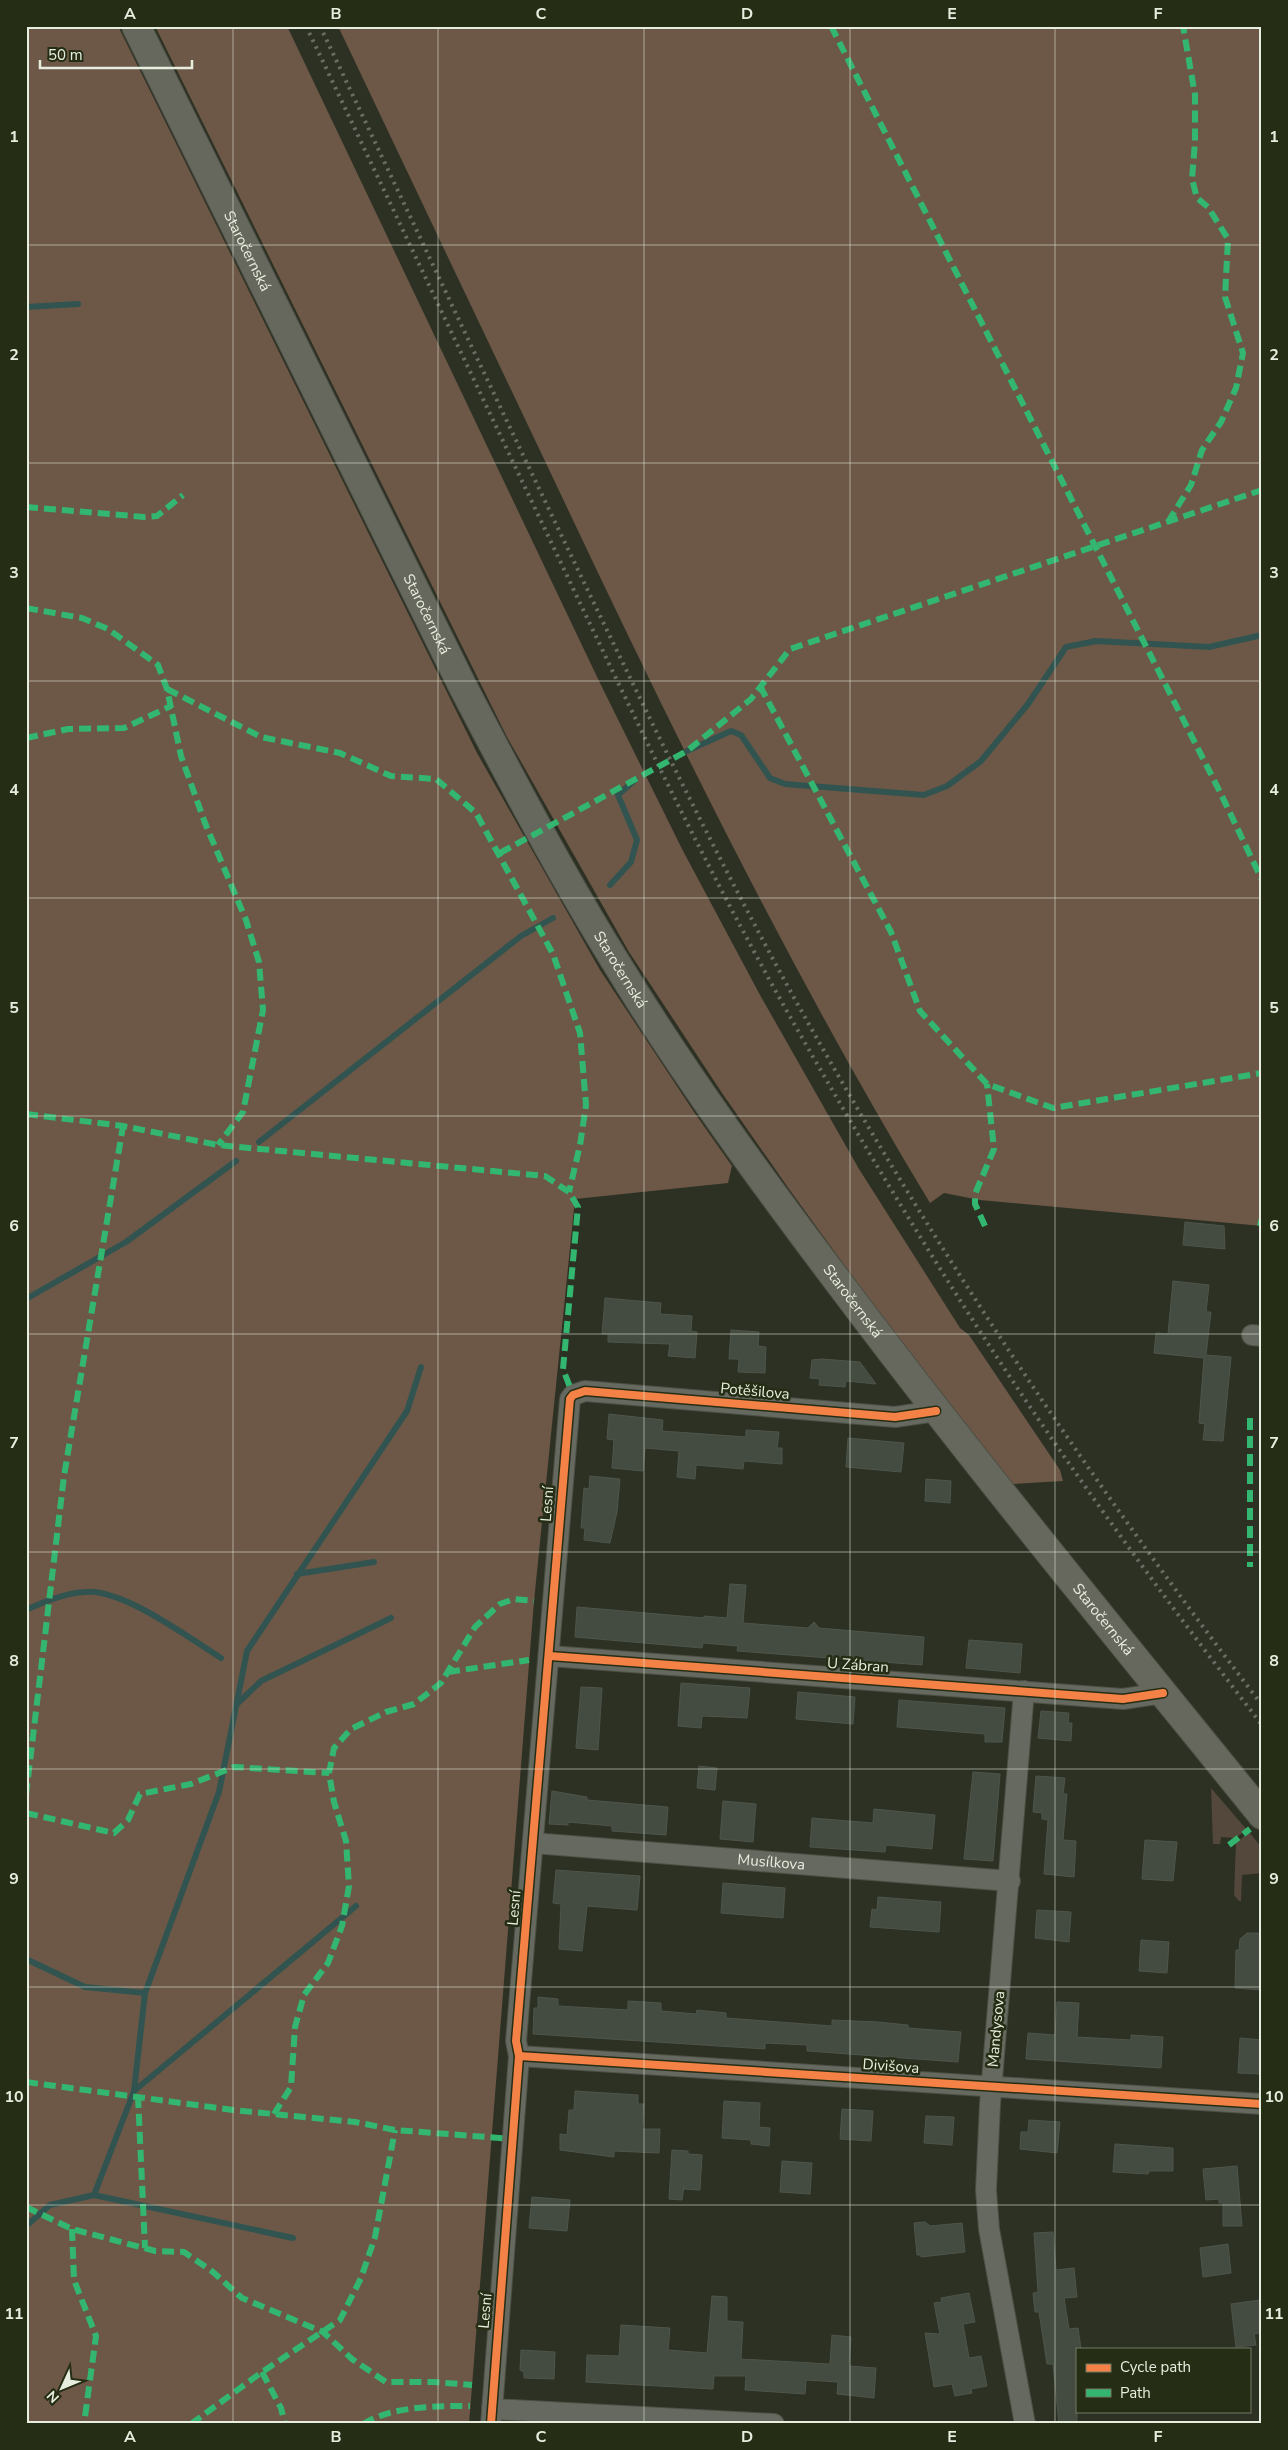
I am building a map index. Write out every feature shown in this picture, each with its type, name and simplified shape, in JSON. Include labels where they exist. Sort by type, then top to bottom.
[{"type":"main road","name":"Staročernská","points":[[136,26],[463,687],[507,771],[614,961],[708,1103],[770,1191],[936,1411],[1262,1816]]},
{"type":"street","name":"Potěšilova","points":[[573,1395],[585,1391],[895,1417],[936,1411]]},
{"type":"street","name":"Lesní","points":[[491,2416],[519,2056],[516,2041],[550,1656],[568,1406],[573,1395]]},
{"type":"street","name":"U Zábran","points":[[550,1656],[1123,1699],[1163,1693]]},
{"type":"street","name":"Mandysova","points":[[1024,1692],[1010,1881],[986,2154],[989,2228],[1025,2424]]},
{"type":"street","name":"Musílkova","points":[[533,1843],[1010,1881]]},
{"type":"street","name":"Divišova","points":[[519,2056],[1262,2104]]},
{"type":"street","points":[[491,2416],[774,2424]]},
{"type":"shaded area","points":[[26,26],[118,26],[477,753],[600,970],[732,1166],[728,1183],[575,1199],[534,1601],[469,2424],[26,2424]]},
{"type":"shaded area","points":[[155,26],[287,26],[599,681],[682,849],[760,995],[859,1169],[960,1328],[969,1335],[1060,1470],[1063,1481],[1012,1484],[897,1338],[789,1189],[722,1093],[629,952],[507,737]]},
{"type":"shaded area","points":[[338,26],[1262,26],[1262,1226],[980,1200],[944,1193],[930,1203],[831,1031],[737,856],[606,589]]},
{"type":"shaded area","points":[[1211,1788],[1247,1830],[1235,1838],[1221,1837],[1220,1844],[1213,1844]]},
{"type":"shaded area","points":[[1249,1832],[1262,1848],[1262,1873],[1242,1875],[1241,1901],[1239,1901],[1234,1895],[1236,1843]]},
{"type":"building","points":[[1185,1222],[1224,1226],[1225,1249],[1183,1245]]},
{"type":"building","points":[[1173,1281],[1209,1285],[1206,1312],[1211,1312],[1206,1355],[1231,1357],[1223,1441],[1203,1440],[1205,1424],[1199,1423],[1204,1358],[1154,1353],[1156,1333],[1168,1334]]},
{"type":"building","points":[[605,1298],[661,1303],[660,1314],[692,1316],[691,1331],[697,1332],[695,1358],[668,1356],[670,1344],[608,1342],[608,1334],[602,1334]]},
{"type":"building","points":[[731,1330],[759,1332],[758,1346],[766,1347],[765,1373],[738,1372],[739,1359],[729,1359]]},
{"type":"building","points":[[812,1360],[860,1362],[876,1384],[846,1381],[845,1387],[819,1385],[820,1379],[810,1378]]},
{"type":"building","points":[[609,1414],[663,1420],[662,1431],[746,1437],[746,1430],[779,1432],[777,1448],[782,1448],[782,1464],[744,1461],[743,1469],[696,1465],[695,1479],[677,1477],[679,1451],[645,1448],[643,1471],[612,1468],[614,1440],[607,1439]]},
{"type":"building","points":[[848,1438],[904,1443],[901,1472],[846,1467]]},
{"type":"building","points":[[590,1476],[620,1479],[617,1512],[610,1543],[584,1540],[585,1528],[581,1528],[584,1488],[589,1489]]},
{"type":"building","points":[[926,1479],[951,1481],[950,1503],[925,1501]]},
{"type":"building","points":[[730,1584],[746,1585],[743,1623],[808,1628],[814,1622],[819,1628],[924,1637],[922,1665],[737,1651],[738,1646],[703,1643],[702,1648],[575,1637],[577,1607],[704,1618],[704,1616],[727,1618]]},
{"type":"building","points":[[969,1640],[1022,1644],[1020,1673],[966,1668]]},
{"type":"building","points":[[681,1683],[750,1688],[747,1718],[702,1716],[701,1728],[678,1726]]},
{"type":"building","points":[[581,1687],[602,1688],[598,1750],[576,1748]]},
{"type":"building","points":[[798,1692],[855,1697],[853,1724],[796,1719]]},
{"type":"building","points":[[899,1700],[1005,1708],[1002,1742],[985,1742],[985,1734],[897,1727]]},
{"type":"building","points":[[1041,1711],[1069,1713],[1068,1723],[1072,1723],[1071,1741],[1038,1738]]},
{"type":"building","points":[[699,1766],[717,1768],[715,1790],[697,1788]]},
{"type":"building","points":[[973,1772],[1000,1774],[993,1861],[964,1859]]},
{"type":"building","points":[[1036,1776],[1065,1778],[1063,1794],[1067,1794],[1063,1840],[1076,1841],[1074,1877],[1044,1874],[1048,1820],[1042,1819],[1042,1813],[1033,1812]]},
{"type":"building","points":[[552,1791],[587,1797],[587,1800],[668,1807],[666,1835],[612,1831],[612,1826],[568,1822],[568,1825],[549,1824]]},
{"type":"building","points":[[723,1801],[756,1804],[753,1842],[720,1839]]},
{"type":"building","points":[[874,1809],[935,1815],[932,1849],[886,1845],[885,1852],[810,1847],[812,1818],[873,1823]]},
{"type":"building","points":[[1145,1840],[1177,1842],[1173,1881],[1142,1879]]},
{"type":"building","points":[[556,1870],[640,1876],[637,1910],[587,1906],[582,1951],[559,1949],[561,1904],[553,1903]]},
{"type":"building","points":[[723,1883],[785,1888],[783,1918],[721,1913]]},
{"type":"building","points":[[878,1897],[941,1902],[939,1932],[870,1927],[872,1909],[877,1910]]},
{"type":"building","points":[[1037,1910],[1071,1912],[1069,1942],[1035,1938]]},
{"type":"building","points":[[1247,1933],[1262,1933],[1262,1990],[1235,1988],[1236,1950],[1239,1950],[1240,1939]]},
{"type":"building","points":[[1141,1940],[1169,1942],[1167,1973],[1139,1971]]},
{"type":"building","points":[[538,1997],[558,1999],[558,2006],[628,2010],[628,2001],[661,2003],[661,2011],[696,2014],[697,2010],[726,2013],[726,2018],[832,2026],[832,2020],[878,2022],[908,2025],[908,2028],[961,2032],[958,2062],[807,2051],[807,2045],[765,2043],[765,2049],[533,2034],[534,2008],[538,2008]]},
{"type":"building","points":[[1057,2002],[1079,2003],[1077,2037],[1131,2040],[1131,2035],[1163,2037],[1161,2068],[1026,2059],[1028,2033],[1055,2035]]},
{"type":"building","points":[[1240,2038],[1262,2040],[1262,2074],[1238,2073]]},
{"type":"building","points":[[575,2091],[638,2095],[638,2104],[644,2104],[642,2129],[660,2129],[659,2153],[614,2151],[614,2157],[560,2150],[560,2134],[567,2135],[569,2110],[574,2110]]},
{"type":"building","points":[[724,2101],[760,2103],[759,2127],[770,2128],[769,2146],[751,2144],[751,2140],[722,2138]]},
{"type":"building","points":[[842,2109],[873,2111],[871,2141],[840,2139]]},
{"type":"building","points":[[926,2116],[954,2117],[952,2145],[924,2143]]},
{"type":"building","points":[[1029,2120],[1060,2122],[1057,2153],[1020,2149],[1021,2132],[1028,2132]]},
{"type":"building","points":[[1115,2144],[1173,2148],[1173,2171],[1149,2171],[1148,2174],[1113,2172]]},
{"type":"building","points":[[672,2150],[688,2151],[688,2154],[702,2155],[700,2190],[684,2189],[684,2186],[682,2200],[669,2199]]},
{"type":"building","points":[[782,2161],[812,2163],[810,2194],[780,2192]]},
{"type":"building","points":[[1237,2166],[1242,2226],[1223,2226],[1223,2203],[1219,2203],[1219,2199],[1206,2200],[1203,2169]]},
{"type":"building","points":[[532,2197],[570,2200],[567,2231],[529,2228]]},
{"type":"building","points":[[925,2222],[930,2226],[962,2223],[965,2252],[921,2257],[921,2255],[917,2255],[914,2223]]},
{"type":"building","points":[[1053,2232],[1056,2270],[1074,2268],[1077,2297],[1064,2298],[1069,2329],[1078,2328],[1081,2348],[1076,2348],[1077,2424],[1059,2424],[1053,2364],[1047,2364],[1039,2312],[1035,2312],[1033,2293],[1038,2292],[1034,2233]]},
{"type":"building","points":[[1228,2244],[1231,2273],[1203,2277],[1200,2248]]},
{"type":"building","points":[[969,2293],[975,2322],[963,2324],[969,2358],[981,2356],[987,2386],[971,2389],[972,2393],[955,2396],[952,2384],[934,2387],[925,2333],[940,2334],[934,2303],[942,2302],[941,2298]]},
{"type":"building","points":[[712,2296],[727,2297],[727,2321],[743,2322],[741,2359],[830,2364],[832,2335],[851,2337],[849,2366],[876,2368],[874,2398],[837,2394],[838,2382],[806,2380],[805,2394],[745,2390],[746,2376],[714,2376],[713,2389],[586,2382],[587,2355],[619,2356],[621,2325],[670,2328],[668,2350],[707,2353]]},
{"type":"building","points":[[1260,2300],[1262,2333],[1254,2334],[1256,2345],[1236,2347],[1231,2304]]},
{"type":"building","points":[[521,2350],[555,2352],[554,2379],[524,2378],[524,2372],[520,2370]]},
{"type":"waterway","points":[[26,307],[78,304]]},
{"type":"waterway","points":[[687,751],[731,731],[741,735],[770,778],[785,784],[924,795],[947,786],[981,761],[1028,704],[1066,647],[1096,641],[1209,647],[1262,635]]},
{"type":"waterway","points":[[610,885],[631,862],[637,840],[618,795],[635,780]]},
{"type":"waterway","points":[[259,1142],[521,936],[553,918]]},
{"type":"waterway","points":[[26,1299],[126,1242],[236,1161]]},
{"type":"waterway","points":[[94,2195],[134,2091],[145,1993],[219,1792],[247,1651],[407,1411],[421,1367]]},
{"type":"waterway","points":[[297,1574],[374,1562]]},
{"type":"waterway","points":[[26,1610],[70,1594],[100,1593],[117,1598],[155,1616],[221,1658]]},
{"type":"waterway","points":[[238,1703],[261,1681],[391,1618]]},
{"type":"waterway","points":[[134,2091],[356,1906]]},
{"type":"waterway","points":[[26,1959],[85,1987],[145,1993]]},
{"type":"waterway","points":[[26,2226],[50,2205],[94,2195],[293,2238]]},
{"type":"railway","points":[[306,26],[629,706],[689,827],[784,1006],[888,1184],[998,1359],[1121,1536],[1262,1725]]},
{"type":"railway","points":[[320,26],[634,686],[727,872],[792,994],[899,1178],[1014,1358],[1135,1534],[1262,1705]]},
{"type":"marked path","points":[[831,26],[1220,792],[1262,880]]},
{"type":"marked path","points":[[1168,522],[1191,485],[1202,450],[1221,422],[1236,388],[1243,353],[1225,297],[1228,239],[1208,207],[1197,198],[1192,179],[1195,142],[1195,95],[1183,26]]},
{"type":"marked path","points":[[500,853],[687,751],[751,699],[790,649],[1262,490]]},
{"type":"marked path","points":[[26,507],[144,517],[157,516],[183,495]]},
{"type":"marked path","points":[[26,608],[82,618],[108,629],[158,665],[167,689],[181,756],[205,823],[246,920],[259,962],[263,1010],[243,1112],[218,1145]]},
{"type":"marked path","points":[[760,686],[891,932],[920,1011],[987,1084],[1053,1108],[1262,1073]]},
{"type":"marked path","points":[[167,689],[261,737],[340,753],[391,776],[436,779],[476,813],[553,954],[580,1033],[586,1105],[580,1145],[569,1192]]},
{"type":"marked path","points":[[26,738],[68,729],[124,728],[171,706]]},
{"type":"marked path","points":[[985,1226],[975,1204],[975,1194],[994,1149],[987,1084]]},
{"type":"marked path","points":[[26,1114],[123,1126],[218,1145],[545,1176],[569,1192],[578,1207],[563,1369],[573,1395]]},
{"type":"marked path","points":[[26,1795],[64,1476],[123,1126]]},
{"type":"marked path","points":[[1260,1226],[1262,1218]]},
{"type":"marked path","points":[[1250,1418],[1250,1567]]},
{"type":"marked path","points":[[274,2114],[291,2087],[295,2027],[304,1995],[328,1963],[342,1926],[349,1886],[346,1841],[334,1802],[329,1773],[334,1748],[351,1729],[386,1712],[414,1704],[441,1683],[475,1627],[500,1604],[514,1599],[534,1601]]},
{"type":"marked path","points":[[448,1672],[529,1660]]},
{"type":"marked path","points":[[26,1813],[114,1833],[128,1820],[140,1794],[191,1784],[234,1767],[329,1773]]},
{"type":"marked path","points":[[1229,1845],[1250,1829]]},
{"type":"marked path","points":[[26,2082],[233,2110],[355,2122],[395,2130],[513,2139]]},
{"type":"marked path","points":[[138,2096],[145,2248]]},
{"type":"marked path","points":[[191,2424],[262,2372],[340,2320],[361,2278],[375,2237],[395,2130]]},
{"type":"marked path","points":[[26,2207],[72,2229],[155,2251],[184,2252],[213,2272],[242,2298],[323,2332],[352,2359],[386,2382],[434,2382],[472,2385]]},
{"type":"marked path","points":[[72,2229],[74,2280],[96,2336],[84,2424]]},
{"type":"marked path","points":[[262,2372],[281,2408],[285,2424]]},
{"type":"marked path","points":[[363,2424],[401,2410],[470,2406]]},
{"type":"cycle path","points":[[491,2424],[519,2056],[516,2041],[570,1399],[573,1395],[585,1391],[895,1417],[936,1411]]},
{"type":"cycle path","points":[[550,1656],[1123,1699],[1163,1693]]},
{"type":"cycle path","points":[[519,2056],[1262,2104]]}]
